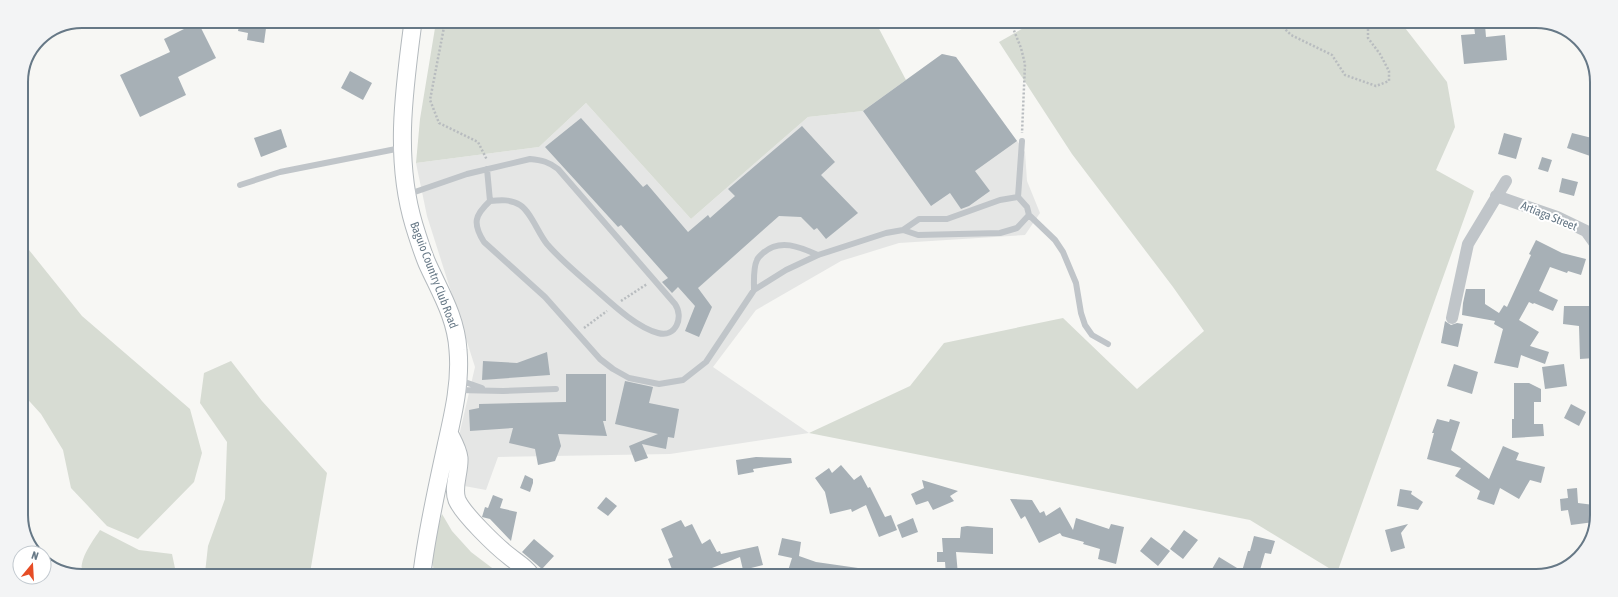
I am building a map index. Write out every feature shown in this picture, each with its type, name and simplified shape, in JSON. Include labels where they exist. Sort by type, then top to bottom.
[{"type":"main road","name":"Baguio Country Club Road","points":[[412,28],[406,79],[402,148],[406,195],[414,226],[426,261],[454,321],[458,351],[457,385],[449,433],[425,549],[423,569]]},
{"type":"main road","points":[[449,433],[458,452],[455,492],[457,500],[463,511],[508,556],[526,569]]},
{"type":"street","points":[[1452,318],[1468,244],[1506,181]]},
{"type":"street","name":"Artiaga Street","points":[[1496,196],[1557,217],[1586,231],[1590,237]]},
{"type":"lane","points":[[1022,141],[1018,197],[1027,207],[1029,215],[1055,240],[1063,252],[1076,284],[1081,314],[1085,325],[1092,335],[1108,344]]},
{"type":"lane","points":[[240,185],[280,172],[402,148]]},
{"type":"lane","points":[[406,195],[439,183],[530,159],[549,162],[558,170],[675,304],[679,310],[680,318],[676,328],[661,334],[650,331],[623,313],[558,256],[538,232],[527,211],[519,204],[510,201],[490,200],[481,209],[477,216],[476,225],[479,233],[484,242],[545,297],[600,359],[612,369],[629,378],[659,384],[683,380],[706,362],[754,290],[786,270],[818,256],[886,233],[903,230],[920,219],[947,219],[986,204],[1018,197]]},
{"type":"lane","points":[[488,169],[490,200]]},
{"type":"lane","points":[[903,230],[918,235],[1000,232],[1017,228],[1029,215]]},
{"type":"lane","points":[[754,290],[754,272],[757,259],[770,247],[782,244],[799,247],[818,256]]},
{"type":"lane","points":[[457,385],[490,390]]},
{"type":"lane","points":[[457,385],[503,391],[556,389]]},
{"type":"path","points":[[444,28],[430,100],[439,123],[478,142],[487,159],[488,169]]},
{"type":"path","points":[[1013,28],[1022,48],[1025,64],[1022,141]]},
{"type":"path","points":[[1284,28],[1290,35],[1332,55],[1345,75],[1376,86],[1389,81],[1389,71],[1380,54],[1368,38],[1368,28]]},
{"type":"shaded area","points":[[435,28],[879,28],[906,80],[863,111],[808,117],[691,219],[586,103],[539,147],[416,163],[420,119]]},
{"type":"shaded area","points":[[1024,28],[1405,28],[1447,82],[1455,127],[1436,170],[1474,191],[1338,569],[1330,569],[1250,520],[809,433],[910,386],[944,343],[1063,318],[1137,389],[1204,331],[1173,287],[1072,154],[999,42]]},
{"type":"shaded area","points":[[942,54],[956,57],[1025,152],[1027,181],[1040,213],[1025,235],[899,243],[841,261],[756,310],[713,367],[809,433],[670,454],[498,457],[486,490],[448,483],[475,367],[427,216],[416,163],[539,147],[586,103],[691,219],[808,117],[863,111]]},
{"type":"shaded area","points":[[28,249],[82,316],[190,409],[202,453],[194,482],[138,539],[107,526],[71,488],[63,450],[41,414],[28,400]]},
{"type":"shaded area","points":[[231,361],[262,401],[327,473],[311,569],[205,569],[208,546],[225,499],[227,442],[200,403],[204,373]]},
{"type":"shaded area","points":[[442,514],[452,531],[471,552],[493,569],[433,569],[431,548]]},
{"type":"shaded area","points":[[100,530],[139,550],[172,554],[175,569],[82,569],[90,544]]},
{"type":"building","points":[[186,28],[201,28],[216,58],[178,77],[186,95],[140,117],[120,75],[170,52],[164,39]]},
{"type":"building","points":[[239,28],[266,28],[264,43],[247,40],[248,33],[238,31]]},
{"type":"building","points":[[1474,28],[1485,28],[1486,37],[1505,35],[1507,60],[1464,64],[1461,35],[1475,34]]},
{"type":"building","points":[[942,54],[956,57],[1017,141],[975,171],[990,191],[969,206],[961,209],[950,193],[931,206],[863,111]]},
{"type":"building","points":[[350,71],[372,83],[363,100],[341,88]]},
{"type":"building","points":[[581,118],[643,187],[647,184],[688,232],[708,215],[710,218],[735,196],[728,189],[802,126],[835,162],[821,175],[858,213],[826,239],[817,228],[814,230],[801,217],[779,216],[698,288],[712,307],[699,337],[685,331],[695,306],[678,287],[672,293],[662,282],[668,278],[621,225],[618,227],[545,147]]},
{"type":"building","points":[[281,129],[287,147],[261,157],[254,138]]},
{"type":"building","points":[[1504,133],[1522,138],[1516,159],[1498,154]]},
{"type":"building","points":[[1572,133],[1590,138],[1590,156],[1567,148]]},
{"type":"building","points":[[1542,157],[1552,160],[1548,172],[1538,169]]},
{"type":"building","points":[[1562,178],[1578,182],[1574,196],[1559,192]]},
{"type":"building","points":[[1536,240],[1562,253],[1586,259],[1581,275],[1568,271],[1567,273],[1550,267],[1539,291],[1558,300],[1553,311],[1529,302],[1519,320],[1539,332],[1530,346],[1549,352],[1545,364],[1521,355],[1518,368],[1494,363],[1503,329],[1494,324],[1495,321],[1462,315],[1466,289],[1485,289],[1485,304],[1499,313],[1504,305],[1507,307],[1531,255],[1529,254]]},
{"type":"building","points":[[1564,306],[1590,306],[1590,358],[1580,359],[1579,326],[1563,324]]},
{"type":"building","points":[[1445,321],[1451,325],[1457,323],[1463,324],[1458,347],[1441,343]]},
{"type":"building","points":[[547,352],[550,375],[482,380],[483,361],[517,363]]},
{"type":"building","points":[[1454,364],[1478,372],[1472,394],[1447,386]]},
{"type":"building","points":[[1564,364],[1567,386],[1545,389],[1542,367]]},
{"type":"building","points":[[566,374],[606,374],[606,421],[603,421],[607,436],[558,434],[561,446],[555,461],[538,465],[535,449],[509,443],[513,428],[470,431],[469,410],[479,408],[479,404],[566,402]]},
{"type":"building","points":[[625,381],[653,387],[649,403],[679,409],[674,438],[668,437],[666,449],[642,444],[648,458],[635,462],[629,446],[658,434],[615,424]]},
{"type":"building","points":[[1514,383],[1529,383],[1541,389],[1541,402],[1534,402],[1534,424],[1543,424],[1544,436],[1512,438],[1512,419],[1514,419]]},
{"type":"building","points":[[1571,404],[1586,412],[1579,426],[1564,418]]},
{"type":"building","points":[[1437,419],[1449,422],[1450,419],[1460,422],[1451,450],[1489,479],[1503,446],[1519,453],[1516,460],[1545,467],[1541,483],[1530,480],[1519,499],[1500,488],[1494,505],[1477,499],[1480,491],[1455,476],[1461,468],[1427,459],[1434,433],[1432,433]]},
{"type":"building","points":[[756,457],[791,458],[792,463],[753,469],[754,472],[738,475],[736,460]]},
{"type":"building","points":[[841,465],[854,480],[861,475],[868,488],[870,487],[885,517],[891,515],[897,530],[879,537],[866,505],[852,512],[851,509],[830,514],[825,492],[815,478],[829,468],[832,473]]},
{"type":"building","points":[[525,475],[533,479],[530,492],[520,488]]},
{"type":"building","points":[[922,480],[958,491],[950,496],[954,501],[933,510],[928,501],[916,505],[911,494],[924,488]]},
{"type":"building","points":[[1577,488],[1578,503],[1590,504],[1589,523],[1571,525],[1568,510],[1561,511],[1560,499],[1568,498],[1567,489]]},
{"type":"building","points":[[1400,489],[1412,491],[1411,494],[1423,502],[1418,510],[1397,506]]},
{"type":"building","points":[[493,495],[503,499],[500,508],[517,512],[511,541],[490,519],[482,517],[485,507],[488,508]]},
{"type":"building","points":[[606,497],[617,506],[608,516],[597,508]]},
{"type":"building","points":[[1010,499],[1032,500],[1040,513],[1044,511],[1046,516],[1060,507],[1073,530],[1076,518],[1109,529],[1111,524],[1124,527],[1116,564],[1098,559],[1100,549],[1083,544],[1084,542],[1062,536],[1060,533],[1039,543],[1025,516],[1021,519]]},
{"type":"building","points":[[913,518],[918,532],[902,538],[897,525]]},
{"type":"building","points":[[681,520],[685,527],[692,524],[702,544],[710,539],[717,552],[720,551],[721,554],[758,546],[763,565],[743,569],[740,557],[712,568],[713,569],[672,569],[668,559],[673,557],[661,529]]},
{"type":"building","points":[[1408,524],[1401,533],[1405,548],[1391,552],[1385,530]]},
{"type":"building","points":[[961,527],[993,528],[993,554],[956,552],[957,569],[946,569],[945,562],[937,562],[937,552],[943,552],[942,538],[960,538]]},
{"type":"building","points":[[1184,530],[1198,540],[1183,559],[1170,549]]},
{"type":"building","points":[[1254,536],[1275,541],[1271,554],[1265,553],[1260,569],[1243,569],[1248,551],[1250,551]]},
{"type":"building","points":[[1151,537],[1170,551],[1158,566],[1140,551]]},
{"type":"building","points":[[782,538],[801,542],[799,556],[816,562],[858,569],[789,569],[792,558],[778,555]]},
{"type":"building","points":[[534,539],[554,556],[542,569],[522,552]]},
{"type":"building","points":[[1219,557],[1239,569],[1212,569]]}]
